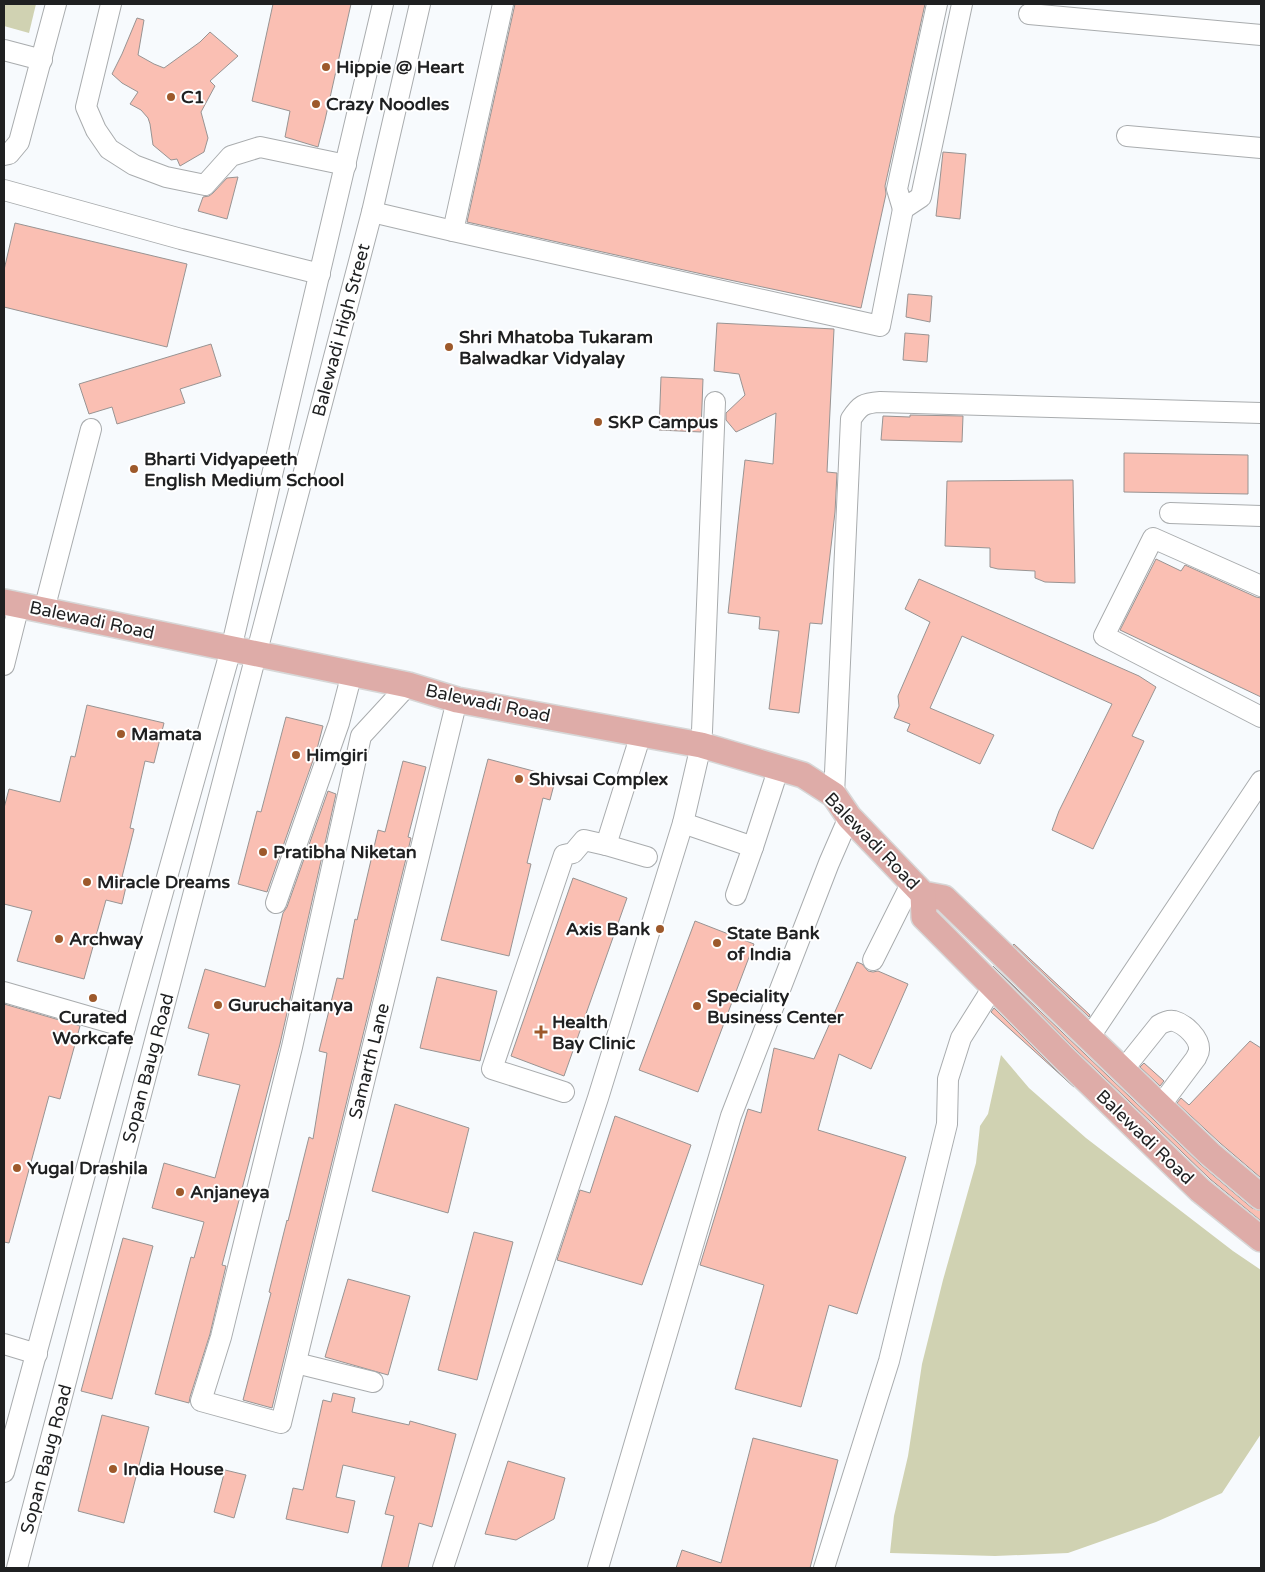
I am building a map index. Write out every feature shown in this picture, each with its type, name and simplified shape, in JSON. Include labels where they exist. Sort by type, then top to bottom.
[{"type":"main road","name":"Balewadi Road","points":[[11,603],[408,685],[457,700],[701,746],[804,775],[834,795],[849,817],[918,888],[944,898],[1210,1154],[1261,1197]]},
{"type":"main road","name":"Balewadi Road","points":[[918,888],[924,917],[1066,1060],[1200,1190],[1261,1239]]},
{"type":"street","points":[[4,155],[9,154],[19,142],[56,4]]},
{"type":"street","points":[[111,4],[86,107],[96,130],[109,148],[134,165],[166,178],[206,185],[231,156],[260,147],[346,164]]},
{"type":"street","name":"Balewadi High Street","points":[[231,649],[383,4]]},
{"type":"street","name":"Balewadi High Street","points":[[256,654],[372,212],[420,4]]},
{"type":"street","points":[[453,231],[503,4]]},
{"type":"street","points":[[372,212],[880,326],[903,209],[896,189],[937,4]]},
{"type":"street","points":[[903,209],[921,197],[962,4]]},
{"type":"street","points":[[1029,14],[1261,35]]},
{"type":"street","points":[[4,50],[42,60]]},
{"type":"street","points":[[1127,136],[1261,148]]},
{"type":"street","points":[[4,190],[181,239],[320,274]]},
{"type":"street","points":[[443,1568],[594,1107],[683,823],[701,746],[715,402]]},
{"type":"street","points":[[834,795],[852,419],[857,409],[866,403],[880,402],[1261,413]]},
{"type":"street","points":[[44,610],[91,429]]},
{"type":"street","points":[[1170,513],[1261,516]]},
{"type":"street","points":[[1261,586],[1153,538],[1104,636],[1261,717]]},
{"type":"street","points":[[4,665],[11,603]]},
{"type":"street","name":"Sopan Baug Road","points":[[4,1468],[231,649]]},
{"type":"street","name":"Sopan Baug Road","points":[[18,1568],[256,654]]},
{"type":"street","points":[[276,904],[339,723],[352,674]]},
{"type":"street","name":"Samarth Lane","points":[[408,685],[361,736],[292,1047],[221,1337],[201,1401],[281,1423],[457,700]]},
{"type":"street","points":[[606,845],[642,734]]},
{"type":"street","points":[[736,895],[779,767]]},
{"type":"street","points":[[1089,1038],[1261,782]]},
{"type":"street","points":[[598,1568],[731,1116],[829,863],[849,817]]},
{"type":"street","points":[[683,823],[753,847]]},
{"type":"street","points":[[564,1092],[492,1069],[564,855],[573,853],[584,840],[647,858]]},
{"type":"street","points":[[873,960],[918,888]]},
{"type":"street","points":[[824,1568],[889,1361],[947,1124],[948,1079],[962,1038],[994,987]]},
{"type":"street","points":[[4,992],[125,1027]]},
{"type":"street","points":[[1123,1070],[1160,1025],[1165,1022],[1173,1020],[1193,1034],[1198,1042],[1199,1050],[1196,1058],[1160,1106]]},
{"type":"street","points":[[4,1344],[37,1354]]},
{"type":"street","points":[[296,1363],[373,1382]]},
{"type":"green space","points":[[4,4],[36,4],[29,33],[4,26]]},
{"type":"green space","points":[[1001,1055],[1029,1088],[1086,1138],[1233,1251],[1261,1270],[1261,1434],[1222,1493],[1156,1522],[1068,1553],[995,1556],[890,1553],[894,1516],[908,1456],[922,1364],[943,1280],[976,1163],[980,1126],[988,1114]]},
{"type":"building","points":[[273,4],[351,4],[318,147],[285,137],[290,111],[252,101]]},
{"type":"building","points":[[515,4],[925,4],[885,186],[886,194],[861,308],[467,222]]},
{"type":"building","name":"C1","points":[[137,18],[144,20],[138,55],[164,68],[200,42],[210,32],[238,56],[210,81],[215,86],[201,112],[208,138],[204,152],[180,166],[177,159],[171,160],[153,145],[148,118],[141,110],[130,104],[138,92],[122,83],[112,74]]},
{"type":"building","points":[[943,152],[966,154],[960,219],[936,216]]},
{"type":"building","points":[[238,177],[227,219],[198,211],[203,197],[213,193],[227,178]]},
{"type":"building","points":[[15,223],[187,264],[167,347],[4,307],[4,270]]},
{"type":"building","points":[[908,294],[932,296],[930,322],[906,317]]},
{"type":"building","points":[[717,323],[834,329],[827,472],[837,473],[835,512],[822,624],[810,623],[799,713],[769,709],[779,631],[759,629],[760,617],[728,613],[745,460],[773,464],[776,413],[736,432],[726,420],[726,413],[745,395],[739,374],[714,371]]},
{"type":"building","points":[[905,333],[929,335],[927,362],[903,360]]},
{"type":"building","points":[[211,344],[221,376],[180,389],[185,403],[117,424],[112,407],[89,414],[79,384]]},
{"type":"building","points":[[661,377],[703,379],[701,432],[659,430]]},
{"type":"building","points":[[910,415],[963,416],[962,442],[881,440],[883,416],[910,417]]},
{"type":"building","points":[[1124,453],[1248,455],[1248,494],[1124,492]]},
{"type":"building","points":[[1073,480],[1075,583],[1045,582],[1035,578],[1035,571],[990,567],[990,548],[945,546],[947,481]]},
{"type":"building","points":[[1156,559],[1181,571],[1185,565],[1261,598],[1261,697],[1120,630]]},
{"type":"building","points":[[919,579],[1139,676],[1156,687],[1132,736],[1144,741],[1093,849],[1052,830],[1059,811],[1112,704],[962,636],[930,708],[994,735],[980,764],[907,731],[910,724],[894,718],[899,706],[898,696],[930,622],[905,609]]},
{"type":"building","points":[[87,705],[164,723],[154,763],[145,761],[130,828],[134,829],[122,877],[128,878],[122,904],[106,900],[84,979],[17,961],[32,911],[4,904],[4,808],[9,789],[60,802],[71,756],[75,757]]},
{"type":"building","points":[[286,717],[323,726],[317,749],[267,892],[238,884],[257,811],[261,812]]},
{"type":"building","points":[[488,759],[556,777],[550,800],[543,798],[527,863],[531,864],[509,956],[441,940]]},
{"type":"building","points":[[403,761],[426,767],[408,837],[411,838],[272,1408],[243,1400],[309,1137],[313,1139],[327,1053],[319,1051],[337,978],[343,979],[355,919],[357,920],[378,830],[385,832]]},
{"type":"building","points":[[328,791],[336,794],[280,1044],[222,1265],[226,1266],[210,1334],[189,1403],[155,1394],[191,1257],[194,1258],[204,1222],[152,1208],[164,1163],[215,1178],[240,1085],[198,1075],[209,1034],[188,1028],[205,969],[265,987],[283,913],[287,907]]},
{"type":"building","points":[[573,878],[627,898],[564,1076],[511,1056]]},
{"type":"building","points":[[695,921],[754,944],[698,1092],[639,1070]]},
{"type":"building","points":[[1013,945],[1090,1015],[1089,1017]]},
{"type":"building","points":[[857,962],[862,964],[868,971],[878,971],[908,984],[871,1069],[839,1054],[818,1130],[906,1157],[857,1314],[829,1305],[801,1407],[735,1389],[764,1285],[700,1265],[748,1109],[761,1113],[774,1048],[814,1059]]},
{"type":"building","points":[[993,966],[1200,1164],[1252,1208],[1261,1211],[1261,1221],[1210,1179],[1076,1050]]},
{"type":"building","points":[[437,977],[497,991],[480,1061],[420,1048]]},
{"type":"building","points":[[4,1004],[80,1026],[60,1099],[49,1096],[9,1243],[4,1242]]},
{"type":"building","points":[[994,1008],[1056,1070],[1074,1087],[991,1012]]},
{"type":"building","points":[[1250,1041],[1261,1048],[1261,1178],[1177,1103],[1181,1098],[1189,1105]]},
{"type":"building","points":[[1144,1063],[1164,1081],[1160,1086],[1140,1067]]},
{"type":"building","points":[[395,1104],[469,1128],[448,1213],[372,1191]]},
{"type":"building","points":[[615,1116],[691,1145],[642,1285],[557,1260],[580,1190],[590,1193]]},
{"type":"building","points":[[474,1232],[513,1242],[477,1380],[438,1370]]},
{"type":"building","points":[[123,1238],[153,1246],[112,1399],[81,1391]]},
{"type":"building","points":[[348,1279],[410,1296],[388,1375],[325,1357]]},
{"type":"building","points":[[333,1393],[355,1398],[352,1412],[409,1425],[410,1421],[456,1434],[432,1527],[419,1523],[408,1568],[381,1568],[394,1516],[385,1514],[395,1477],[343,1465],[336,1497],[355,1501],[348,1533],[286,1519],[293,1488],[303,1490],[323,1400],[331,1402]]},
{"type":"building","name":"India House","points":[[102,1415],[149,1427],[124,1523],[78,1511]]},
{"type":"building","points":[[753,1438],[838,1460],[810,1568],[676,1568],[682,1550],[721,1563]]},
{"type":"building","points":[[508,1461],[565,1478],[554,1519],[516,1540],[485,1534]]},
{"type":"building","points":[[225,1470],[246,1475],[234,1518],[214,1512]]},
{"type":"place","name":"Hippie @ Heart","points":[[326,67]]},
{"type":"place","name":"C1","points":[[171,97]]},
{"type":"place","name":"Crazy Noodles","points":[[316,104]]},
{"type":"place","name":"Shri Mhatoba Tukaram Balwadkar Vidyalay","points":[[449,347]]},
{"type":"place","name":"SKP Campus","points":[[598,422]]},
{"type":"place","name":"Bharti Vidyapeeth English Medium School","points":[[134,469]]},
{"type":"place","name":"Mamata","points":[[121,734]]},
{"type":"place","name":"Himgiri","points":[[296,755]]},
{"type":"place","name":"Shivsai Complex","points":[[519,779]]},
{"type":"place","name":"Pratibha Niketan","points":[[263,852]]},
{"type":"place","name":"Miracle Dreams","points":[[87,882]]},
{"type":"place","name":"Axis Bank","points":[[660,929]]},
{"type":"place","name":"Archway","points":[[59,939]]},
{"type":"place","name":"State Bank of India","points":[[717,943]]},
{"type":"place","name":"Curated Workcafe","points":[[93,998]]},
{"type":"place","name":"Guruchaitanya","points":[[218,1005]]},
{"type":"place","name":"Speciality Business Center","points":[[697,1006]]},
{"type":"place","name":"Health Bay Clinic","points":[[541,1032]]},
{"type":"place","name":"Yugal Drashila","points":[[17,1168]]},
{"type":"place","name":"Anjaneya","points":[[180,1192]]},
{"type":"place","name":"India House","points":[[113,1469]]}]
